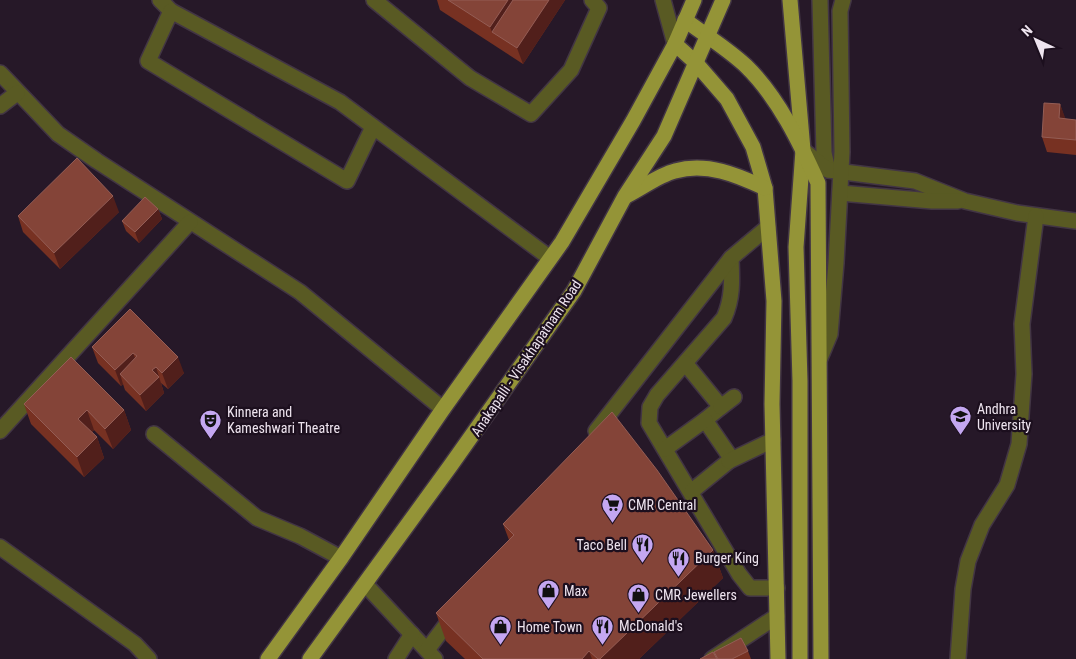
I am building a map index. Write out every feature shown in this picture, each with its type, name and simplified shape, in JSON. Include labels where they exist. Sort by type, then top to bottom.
[{"type":"main road","points":[[268,659],[341,558],[550,258],[633,121],[675,44],[694,0]]},
{"type":"main road","name":"Anakapalli - Visakhapatnam Road","points":[[310,659],[574,291],[625,196],[664,136],[706,35],[723,0]]},
{"type":"main road","points":[[790,0],[803,150],[796,247],[800,381],[800,659]]},
{"type":"main road","points":[[686,20],[745,65],[764,84],[803,150],[818,183],[821,659]]},
{"type":"main road","points":[[675,44],[696,62],[736,113],[753,147],[765,188],[774,301],[773,440],[778,659]]},
{"type":"main road","points":[[625,196],[674,171],[698,167],[722,171],[765,188]]},
{"type":"street","points":[[160,0],[171,11],[340,102],[550,258]]},
{"type":"street","points":[[374,0],[470,78],[531,114],[570,70],[599,8],[592,0]]},
{"type":"street","points":[[820,0],[824,153],[835,171]]},
{"type":"street","points":[[820,358],[830,334],[840,193],[835,171],[840,11],[843,0]]},
{"type":"street","points":[[664,2],[686,20]]},
{"type":"street","points":[[664,2],[675,44]]},
{"type":"street","points":[[171,11],[148,61],[346,181],[373,127]]},
{"type":"street","points":[[0,73],[58,134],[96,161],[300,292],[443,409]]},
{"type":"street","points":[[0,106],[17,93]]},
{"type":"street","points":[[803,150],[835,171],[915,181],[965,201],[1036,216],[1076,221]]},
{"type":"street","points":[[840,193],[932,202],[965,201]]},
{"type":"street","points":[[958,659],[963,589],[968,561],[982,525],[1007,485],[1019,444],[1024,374],[1022,324],[1036,216]]},
{"type":"street","points":[[0,432],[190,222]]},
{"type":"street","points":[[586,444],[731,258],[768,227]]},
{"type":"street","points":[[731,258],[732,292],[730,304],[724,318],[657,395],[650,407],[649,423],[692,491],[739,574],[750,588],[777,588]]},
{"type":"street","points":[[685,363],[721,406]]},
{"type":"street","points":[[665,449],[734,397]]},
{"type":"street","points":[[705,420],[724,446],[730,461]]},
{"type":"street","points":[[154,434],[257,518],[300,536],[341,558]]},
{"type":"street","points":[[692,491],[730,461],[773,440]]},
{"type":"street","points":[[0,547],[136,644],[149,659]]},
{"type":"street","points":[[365,584],[431,654],[465,600]]},
{"type":"street","points":[[712,659],[777,616]]},
{"type":"street","points":[[396,659],[412,634]]},
{"type":"building","points":[[448,0],[508,0],[490,27]]},
{"type":"building","points":[[513,0],[549,0],[517,48],[492,32]]},
{"type":"building","points":[[1044,103],[1060,104],[1059,118],[1076,120],[1076,140],[1042,137]]},
{"type":"building","points":[[77,158],[113,196],[54,253],[18,216]]},
{"type":"building","points":[[145,197],[158,209],[135,232],[122,221]]},
{"type":"building","points":[[130,309],[178,357],[162,373],[156,367],[152,370],[159,377],[140,395],[120,374],[137,356],[133,353],[115,370],[92,347]]},
{"type":"building","points":[[71,357],[124,410],[105,429],[87,410],[78,419],[97,437],[77,457],[24,404]]},
{"type":"building","name":"CMR Central","points":[[612,412],[657,470],[713,550],[600,659],[589,651],[582,659],[483,659],[436,613],[514,535],[503,524]]},
{"type":"building","points":[[741,638],[748,651],[732,659],[718,659],[714,652]]},
{"type":"building","points":[[713,652],[717,659],[700,659]]},
{"type":"place","name":"Andhra University","points":[[961,436]]},
{"type":"place","name":"Kinnera and Kameshwari Theatre","points":[[211,439]]},
{"type":"place","name":"CMR Central","points":[[612,524]]},
{"type":"place","name":"Taco Bell","points":[[643,564]]},
{"type":"place","name":"Burger King","points":[[679,577]]},
{"type":"place","name":"Max","points":[[548,610]]},
{"type":"place","name":"CMR Jewellers","points":[[639,614]]},
{"type":"place","name":"McDonald's","points":[[603,645]]},
{"type":"place","name":"Home Town","points":[[501,646]]}]
